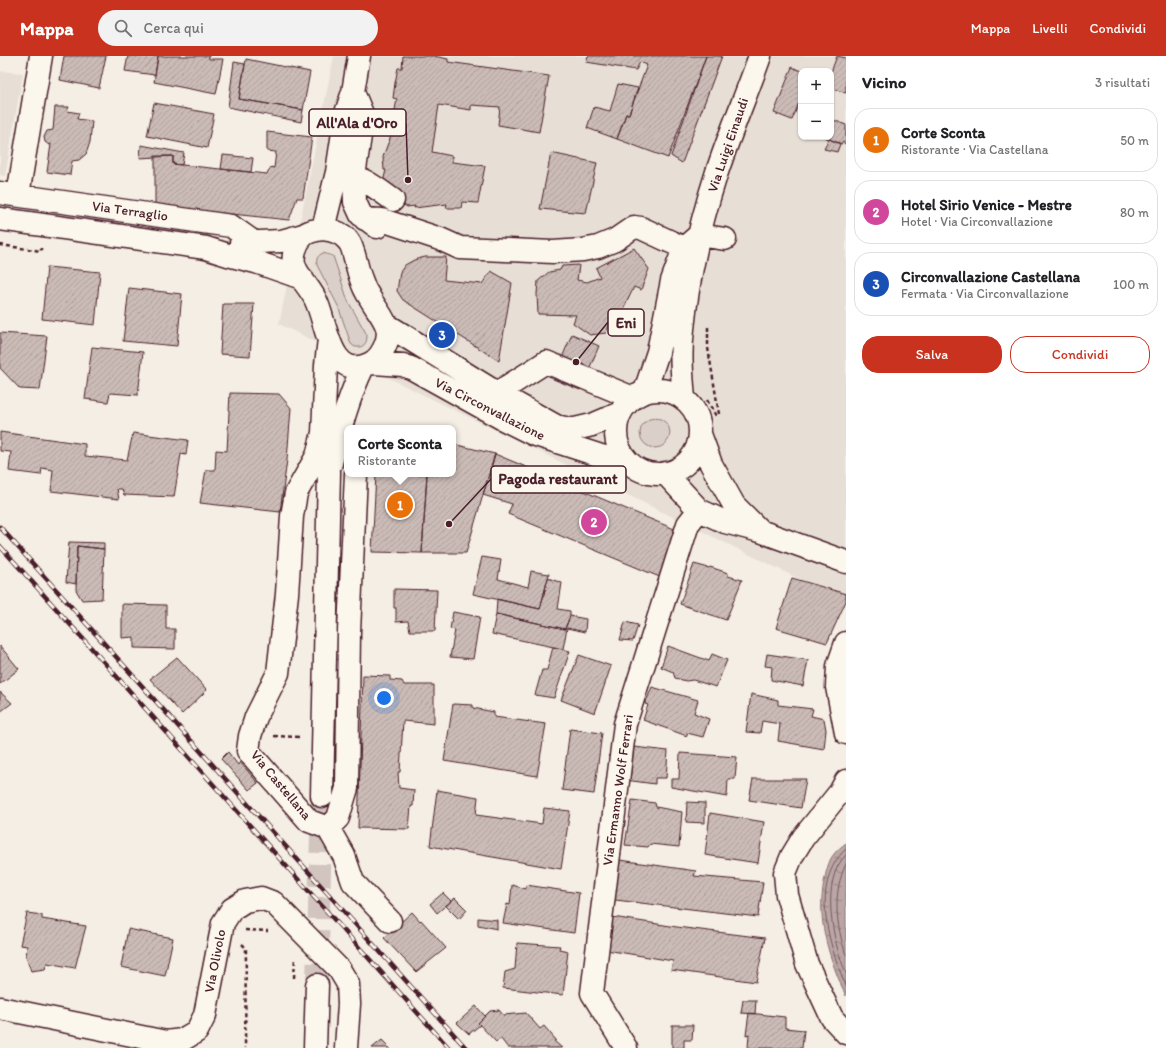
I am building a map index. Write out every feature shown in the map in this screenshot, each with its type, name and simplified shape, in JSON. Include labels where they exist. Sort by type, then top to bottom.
[{"type":"street","points":[[9,194],[41,56]]},
{"type":"street","points":[[359,56],[353,92],[346,113],[346,174],[355,202],[361,215],[383,232],[420,249],[435,252]]},
{"type":"street","name":"Via Luigi Einaudi","points":[[633,401],[658,352],[672,281],[691,241],[760,56]]},
{"type":"street","points":[[346,174],[367,182],[393,200]]},
{"type":"street","points":[[329,339],[317,301],[294,266],[294,256],[297,244],[313,232],[346,174]]},
{"type":"street","name":"Via Terraglio","points":[[9,194],[231,226],[255,243]]},
{"type":"street","name":"Via Terraglio","points":[[0,219],[206,248],[256,262],[302,278]]},
{"type":"street","points":[[365,219],[382,220],[440,239],[460,248],[553,252],[583,250],[598,247],[615,240],[634,227],[691,241],[725,239]]},
{"type":"street","points":[[313,232],[332,230],[340,234],[349,242],[358,274],[363,285],[370,299],[387,325]]},
{"type":"street","name":"Via Terraglio","points":[[206,248],[227,244],[281,241],[313,232]]},
{"type":"street","name":"Via Luigi Einaudi","points":[[691,241],[687,297],[682,330],[681,362],[694,397]]},
{"type":"street","name":"Via Castellana","points":[[322,796],[329,472],[337,435],[356,382],[368,365],[379,357],[386,346],[389,335],[387,325]]},
{"type":"street","name":"Via Circonvallazione","points":[[387,325],[497,394],[549,422],[569,429],[592,425],[633,401]]},
{"type":"street","name":"Via Castellana","points":[[329,339],[326,365],[337,435]]},
{"type":"street","name":"Via Circonvallazione","points":[[329,339],[335,354],[348,366],[355,368],[368,365],[403,365],[533,434],[631,464]]},
{"type":"street","points":[[497,394],[546,362],[633,401]]},
{"type":"street","points":[[659,389],[678,395],[694,397],[689,403],[696,415],[700,428],[700,434],[696,448],[689,460],[678,469],[665,473],[651,473],[631,464],[622,454],[617,441],[616,427],[633,401],[659,389]]},
{"type":"street","points":[[700,434],[711,464],[734,505],[760,531]]},
{"type":"street","name":"Via Castellana","points":[[337,435],[317,456],[296,493],[292,516],[287,594],[278,673],[256,717],[250,736],[248,750],[309,822],[328,828],[338,818],[347,788],[349,632],[356,477]]},
{"type":"street","points":[[665,473],[700,510],[725,522],[760,531],[846,562]]},
{"type":"street","name":"Via Ermanno Wolf Ferrari","points":[[626,1048],[592,993],[625,724],[688,524],[700,510]]},
{"type":"street","points":[[846,644],[838,666],[837,687],[846,733]]},
{"type":"street","points":[[846,781],[840,792],[803,838],[792,856],[785,873],[787,895],[808,964],[832,1018],[846,1033]]},
{"type":"street","points":[[328,828],[344,856],[353,882],[390,921]]},
{"type":"street","name":"Via Olivolo","points":[[0,1008],[166,1042],[182,1040],[197,1031],[205,1015],[223,923],[232,909],[245,901],[261,898],[274,903],[339,969],[348,984],[349,1004],[346,1048]]},
{"type":"street","points":[[315,1048],[317,986]]},
{"type":"path","points":[[708,326],[708,348],[719,414]]},
{"type":"path","points":[[694,397],[714,412],[716,420]]},
{"type":"path","points":[[242,930],[292,932],[297,926]]},
{"type":"path","points":[[242,937],[242,944],[246,948],[245,1048]]},
{"type":"path","points":[[238,945],[242,944]]},
{"type":"shaded area","points":[[334,56],[846,56],[846,602],[279,324]]},
{"type":"shaded area","points":[[0,71],[23,73],[5,176],[0,175]]},
{"type":"shaded area","points":[[323,253],[333,256],[348,301],[367,335],[366,342],[361,347],[355,347],[351,344],[338,306],[317,265],[317,258]]},
{"type":"shaded area","points":[[655,418],[665,423],[670,433],[665,443],[655,448],[645,443],[640,433],[645,423]]},
{"type":"water","points":[[846,843],[846,996],[830,955],[826,940],[823,926],[822,897],[826,871],[832,857]]},
{"type":"building","points":[[64,56],[106,56],[99,88],[60,80]]},
{"type":"building","points":[[128,56],[158,56],[155,75],[125,71]]},
{"type":"building","points":[[158,56],[209,56],[209,59],[223,59],[216,94],[154,82]]},
{"type":"building","points":[[403,56],[434,56],[448,59],[448,62],[549,76],[539,132],[498,125],[500,107],[471,105],[471,110],[439,105],[432,152],[452,156],[452,162],[485,166],[478,203],[462,202],[461,208],[446,208],[447,204],[414,208],[415,206],[407,207],[395,199],[383,182],[386,170],[384,170],[383,157],[389,143],[397,99],[393,98],[395,83],[398,68],[402,68]]},
{"type":"building","points":[[588,56],[706,56],[668,158],[617,139],[626,114],[629,114],[647,65],[640,62],[636,70],[586,62]]},
{"type":"building","points":[[706,56],[722,56],[682,163],[671,156]]},
{"type":"building","points":[[837,56],[846,58],[846,93],[834,89],[834,68],[832,68]]},
{"type":"building","points":[[246,59],[310,72],[303,110],[239,99]]},
{"type":"building","points":[[234,62],[245,64],[239,99],[303,110],[301,122],[228,107]]},
{"type":"building","points":[[792,67],[798,70],[798,105],[792,120],[774,113]]},
{"type":"building","points":[[618,84],[638,88],[629,114],[626,114],[617,139],[587,128],[594,107],[610,111]]},
{"type":"building","points":[[154,103],[214,114],[207,148],[147,136]]},
{"type":"building","points":[[55,107],[69,107],[67,111],[79,113],[77,119],[92,121],[90,142],[86,154],[79,160],[72,161],[70,175],[47,172],[51,144],[49,145],[45,142],[44,137],[47,131],[53,130]]},
{"type":"building","points":[[834,120],[846,125],[846,144],[842,142],[842,144],[832,140],[834,140]]},
{"type":"building","points":[[267,132],[312,137],[303,198],[297,198],[289,220],[155,206],[155,156],[173,156],[173,164],[267,174],[271,167],[274,168],[276,152],[267,151]]},
{"type":"building","points":[[828,140],[840,144],[837,152],[824,149]]},
{"type":"building","points":[[141,145],[184,153],[182,165],[173,164],[173,156],[140,158]]},
{"type":"building","points":[[551,153],[597,163],[586,213],[540,209]]},
{"type":"building","points":[[223,155],[253,158],[251,172],[221,169]]},
{"type":"building","points":[[634,248],[649,269],[641,290],[634,287],[622,312],[615,309],[606,333],[590,335],[573,323],[576,315],[538,314],[538,281],[549,272],[560,270],[562,266],[579,265],[577,280],[587,282],[600,277],[596,268]]},
{"type":"building","points":[[425,257],[446,257],[444,280],[482,284],[491,271],[512,283],[499,361],[403,300],[397,291],[400,272],[405,265],[414,260]]},
{"type":"building","points":[[47,267],[100,272],[95,325],[42,319]]},
{"type":"building","points":[[129,288],[182,294],[177,346],[123,341]]},
{"type":"building","points":[[223,304],[254,304],[250,356],[220,354]]},
{"type":"building","points":[[0,333],[47,336],[40,390],[20,389],[0,368]]},
{"type":"building","points":[[572,334],[599,346],[580,390],[553,379]]},
{"type":"building","points":[[92,347],[143,352],[138,395],[110,393],[108,402],[85,399]]},
{"type":"building","points":[[230,393],[279,394],[291,408],[287,460],[280,512],[200,503],[206,470],[215,470],[216,450],[227,451]]},
{"type":"building","points":[[0,432],[85,444],[85,456],[127,460],[133,433],[188,440],[186,455],[181,454],[174,497],[124,495],[122,489],[117,489],[119,499],[51,491],[53,470],[42,468],[41,475],[9,471],[11,452],[0,451]]},
{"type":"building","points":[[456,445],[495,454],[466,553],[422,553],[427,477],[456,477]]},
{"type":"building","points":[[495,454],[679,531],[662,578],[508,514],[512,504],[483,495]]},
{"type":"building","points":[[376,477],[427,477],[422,553],[372,552]]},
{"type":"building","points":[[69,542],[104,543],[104,549],[77,546],[76,584],[66,582]]},
{"type":"building","points":[[77,546],[104,549],[102,599],[82,600],[76,590]]},
{"type":"building","points":[[482,557],[501,560],[498,579],[528,587],[531,571],[549,574],[540,609],[473,594]]},
{"type":"building","points":[[694,564],[728,573],[728,576],[742,580],[726,620],[680,604]]},
{"type":"building","points":[[548,578],[562,583],[558,609],[570,611],[570,616],[565,629],[496,614],[497,599],[540,609]]},
{"type":"building","points":[[792,578],[846,594],[846,601],[827,643],[776,628]]},
{"type":"building","points":[[394,589],[437,590],[435,631],[410,631],[408,621],[396,622]]},
{"type":"building","points":[[122,604],[166,605],[166,629],[175,629],[175,649],[134,648],[134,637],[122,638]]},
{"type":"building","points":[[453,612],[480,617],[473,659],[450,657],[455,630],[450,629]]},
{"type":"building","points":[[496,614],[565,629],[570,616],[586,619],[585,632],[567,628],[563,649],[492,634]]},
{"type":"building","points":[[625,622],[638,625],[633,641],[620,640]]},
{"type":"building","points":[[0,646],[19,669],[0,684]]},
{"type":"building","points":[[668,646],[709,661],[712,654],[727,660],[716,687],[693,680],[686,681],[675,678],[673,672],[661,667]]},
{"type":"building","points":[[553,647],[570,651],[554,698],[535,695],[542,670],[547,670]]},
{"type":"building","points":[[767,654],[808,660],[803,686],[771,680],[772,667],[765,666]]},
{"type":"building","points":[[579,655],[611,666],[595,713],[561,700]]},
{"type":"building","points":[[177,657],[207,690],[182,714],[150,679]]},
{"type":"building","points":[[363,675],[390,676],[390,680],[402,681],[404,685],[434,685],[434,724],[403,721],[400,772],[398,772],[399,788],[414,790],[409,829],[358,828]]},
{"type":"building","points":[[652,687],[698,700],[694,713],[709,719],[703,737],[687,733],[687,736],[643,720],[648,705],[645,704]]},
{"type":"building","points":[[0,692],[12,703],[0,712]]},
{"type":"building","points":[[751,694],[778,700],[778,705],[813,709],[811,716],[824,719],[826,730],[824,749],[778,741],[780,724],[762,721],[760,733],[746,732]]},
{"type":"building","points":[[453,704],[473,705],[473,708],[494,712],[494,717],[546,724],[537,776],[444,761]]},
{"type":"building","points":[[570,729],[602,733],[594,794],[562,790]]},
{"type":"building","points":[[634,747],[668,751],[666,778],[655,778],[655,784],[625,780],[630,779]]},
{"type":"building","points":[[228,752],[238,765],[240,762],[258,783],[249,790],[221,759]]},
{"type":"building","points":[[680,753],[737,757],[735,779],[728,779],[727,797],[671,787],[671,779],[679,779]]},
{"type":"building","points":[[753,779],[806,779],[801,808],[749,800]]},
{"type":"building","points":[[437,790],[478,797],[476,815],[542,824],[544,808],[570,811],[561,869],[430,846]]},
{"type":"building","points":[[632,800],[655,803],[656,807],[682,812],[679,847],[650,844],[648,847],[625,845]]},
{"type":"building","points":[[687,802],[705,803],[705,823],[686,822]]},
{"type":"building","points":[[710,813],[764,822],[758,863],[705,855]]},
{"type":"building","points":[[613,859],[696,871],[694,876],[763,882],[758,917],[607,899]]},
{"type":"building","points":[[512,885],[526,889],[526,885],[579,893],[574,933],[503,923],[507,904],[510,905]]},
{"type":"building","points":[[443,893],[451,901],[437,913],[430,904]]},
{"type":"building","points":[[455,898],[467,910],[459,919],[446,906]]},
{"type":"building","points":[[412,912],[446,948],[416,972],[384,938]]},
{"type":"building","points":[[27,913],[42,915],[42,919],[86,926],[75,968],[47,963],[45,969],[31,971],[26,956],[27,946],[20,945]]},
{"type":"building","points":[[606,916],[765,938],[756,982],[671,970],[673,961],[606,950]]},
{"type":"building","points":[[478,918],[497,920],[497,929],[478,925]]},
{"type":"building","points":[[128,929],[173,938],[165,976],[121,967]]},
{"type":"building","points":[[517,943],[560,946],[559,949],[568,951],[563,995],[503,988],[505,972],[515,969]]},
{"type":"building","points":[[743,1000],[756,1000],[755,1014],[741,1013]]},
{"type":"building","points":[[476,1006],[485,1016],[478,1023],[480,1025],[469,1034],[457,1023]]},
{"type":"building","points":[[499,1010],[503,1015],[526,1013],[540,1029],[544,1026],[556,1040],[554,1041],[562,1048],[508,1048],[501,1039],[496,1042],[478,1023],[490,1011]]},
{"type":"building","points":[[749,1013],[785,1017],[785,1028],[804,1030],[802,1048],[748,1048],[749,1034],[746,1035]]},
{"type":"building","points":[[672,1025],[693,1025],[692,1040],[684,1040],[684,1048],[672,1048]]},
{"type":"building","points":[[382,1040],[390,1048],[372,1048]]},
{"type":"tunnel","points":[[317,985],[322,796]]},
{"type":"railway","points":[[0,527],[466,1048]]},
{"type":"railway","points":[[0,546],[449,1048]]},
{"type":"place","name":"All'Ala d'Oro","points":[[408,180]]},
{"type":"place","name":"Circonvallazione Castellana","points":[[442,335]]},
{"type":"place","name":"Eni","points":[[576,362]]},
{"type":"place","name":"Corte Sconta","points":[[400,505]]},
{"type":"place","name":"Hotel Sirio Venice - Mestre","points":[[594,522]]},
{"type":"place","name":"Pagoda restaurant","points":[[449,524]]}]
